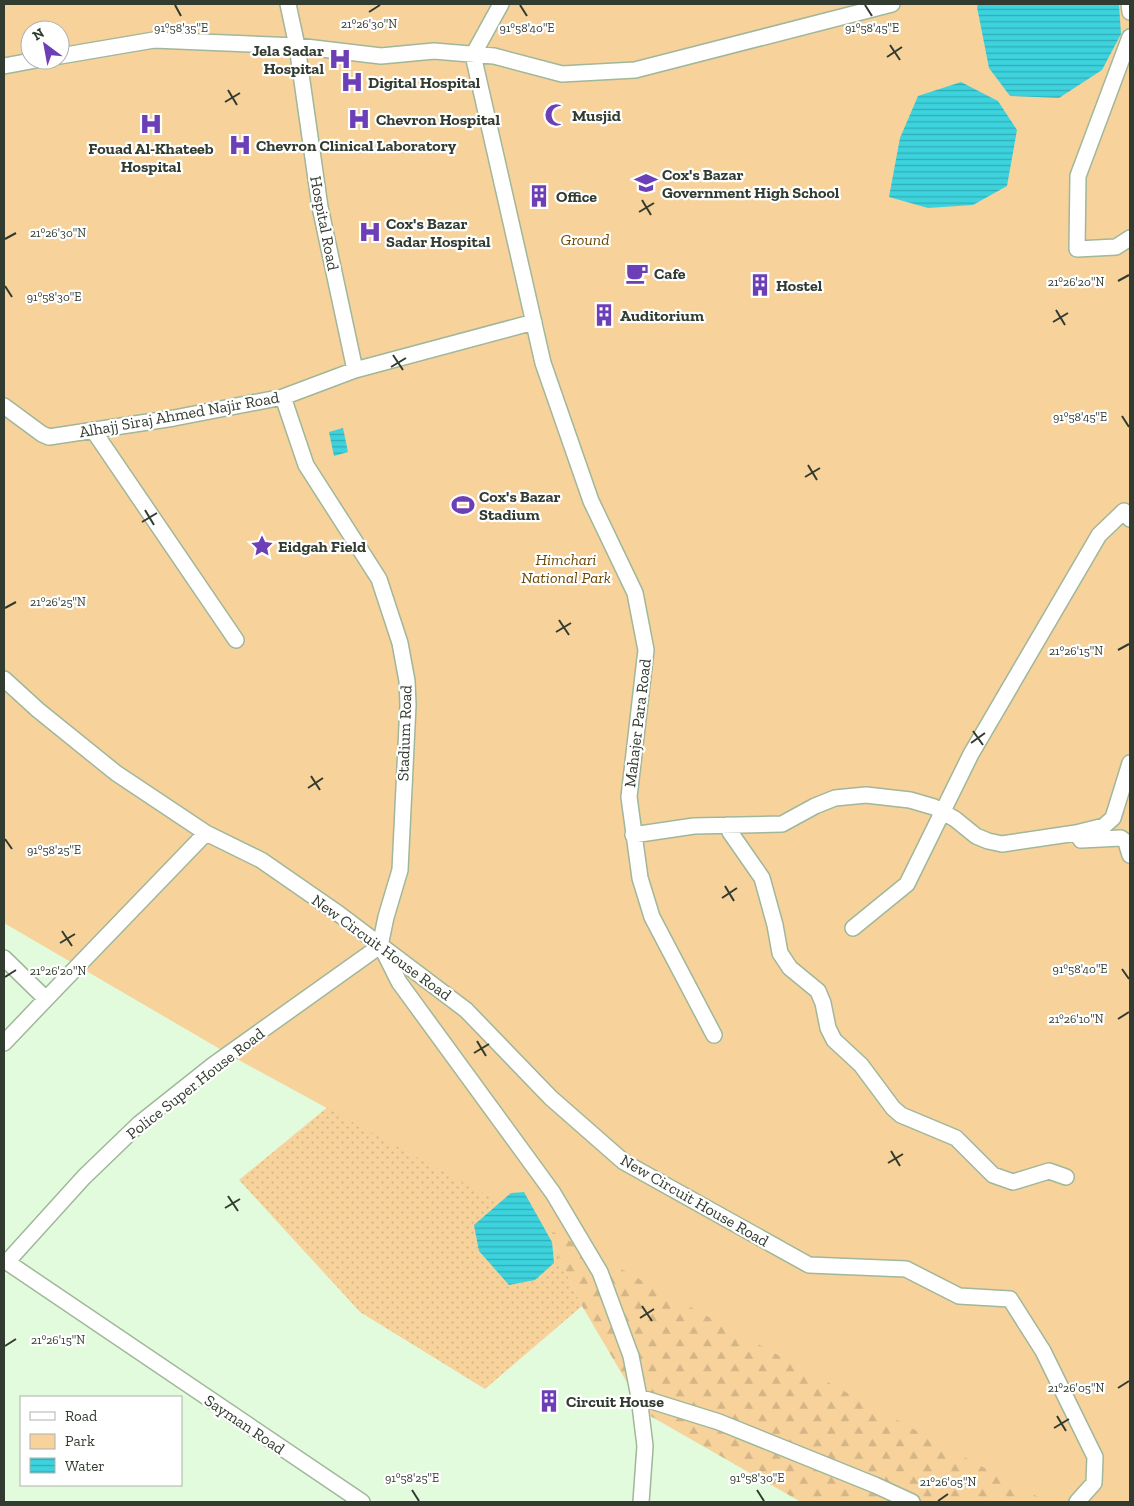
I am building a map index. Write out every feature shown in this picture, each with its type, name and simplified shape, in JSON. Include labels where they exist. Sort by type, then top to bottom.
[{"type":"street","name":"Hospital Road","points":[[288,4],[297,46],[320,207],[355,370]]},
{"type":"street","points":[[473,55],[501,4]]},
{"type":"street","points":[[70,54],[154,40],[297,46],[381,56],[434,51],[494,56],[562,74],[634,70],[892,4]]},
{"type":"street","points":[[1129,4],[1130,12]]},
{"type":"street","points":[[1130,37],[1078,176],[1077,249],[1116,247],[1130,238]]},
{"type":"street","name":"Mahajer Para Road","points":[[473,55],[543,363],[591,502],[635,593],[646,650],[629,797],[640,878],[652,918],[714,1035]]},
{"type":"street","points":[[4,66],[20,63]]},
{"type":"street","name":"Alhajj Siraj Ahmed Najir Road","points":[[4,406],[42,434],[49,436],[174,418],[283,397],[355,370],[534,322]]},
{"type":"street","name":"Stadium Road","points":[[283,397],[306,466],[379,579],[400,644],[407,681],[408,705],[400,870],[386,916],[380,946]]},
{"type":"street","points":[[93,430],[236,640]]},
{"type":"street","points":[[853,928],[907,884],[971,754],[1067,592],[1098,535],[1124,511],[1130,518]]},
{"type":"street","name":"New Circuit House Road","points":[[4,679],[38,710],[116,773],[206,833],[261,860],[338,914],[466,1010],[551,1098],[624,1162],[809,1265],[906,1269],[959,1296],[1010,1299],[1044,1351],[1095,1457],[1094,1483],[1077,1502]]},
{"type":"street","points":[[633,835],[694,826],[782,824],[815,806],[835,798],[866,795],[910,800],[943,811],[976,836],[1002,844],[1076,833],[1104,826],[1113,818],[1130,763]]},
{"type":"street","points":[[728,825],[730,832],[762,878],[775,924],[780,953],[790,968],[818,991],[823,1003],[828,1028],[834,1040],[861,1065],[893,1108],[901,1115],[956,1138],[993,1174],[1013,1182],[1049,1171],[1066,1177]]},
{"type":"street","points":[[4,1043],[206,833]]},
{"type":"street","points":[[1076,833],[1081,840],[1121,838],[1126,842],[1130,854]]},
{"type":"street","points":[[380,946],[399,982],[554,1193],[600,1272],[631,1356],[639,1397],[644,1446],[641,1502]]},
{"type":"street","name":"Police Super House Road","points":[[5,1261],[84,1177],[140,1123],[213,1065],[380,946]]},
{"type":"street","points":[[4,958],[46,999]]},
{"type":"street","name":"Sayman Road","points":[[5,1261],[362,1502]]},
{"type":"street","points":[[639,1397],[719,1422],[875,1485],[912,1502]]},
{"type":"green space","name":"Himchari National Park","points":[[4,4],[1130,4],[1130,1502],[1047,1502],[237,1059],[4,923]]},
{"type":"green space","points":[[409,1040],[524,1192],[552,1242],[582,1306],[485,1389],[360,1312],[239,1180]]},
{"type":"green space","points":[[524,1192],[1130,1502],[801,1502],[645,1413],[582,1306],[552,1242]]},
{"type":"water","points":[[978,4],[1119,4],[1121,34],[1102,70],[1059,98],[1010,96],[989,68]]},
{"type":"water","points":[[961,82],[998,101],[1017,130],[1007,186],[973,205],[928,208],[889,197],[900,138],[918,96]]},
{"type":"water","points":[[343,428],[348,452],[334,456],[329,432]]},
{"type":"water","points":[[524,1192],[552,1242],[554,1263],[535,1280],[509,1285],[479,1251],[474,1225],[511,1193]]},
{"type":"place","name":"Jela Sadar Hospital","points":[[340,59]]},
{"type":"place","name":"Digital Hospital","points":[[352,82]]},
{"type":"place","name":"Musjid","points":[[556,115]]},
{"type":"place","name":"Chevron Hospital","points":[[359,119]]},
{"type":"place","name":"Fouad Al-Khateeb Hospital","points":[[151,124]]},
{"type":"place","name":"Chevron Clinical Laboratory","points":[[240,145]]},
{"type":"place","name":"Cox's Bazar Government High School","points":[[646,183]]},
{"type":"place","name":"Office","points":[[539,196]]},
{"type":"place","name":"Cox's Bazar Sadar Hospital","points":[[370,232]]},
{"type":"place","name":"Cafe","points":[[637,273]]},
{"type":"place","name":"Hostel","points":[[760,285]]},
{"type":"place","name":"Auditorium","points":[[604,315]]},
{"type":"place","name":"Cox's Bazar Stadium","points":[[463,505]]},
{"type":"place","name":"Eidgah Field","points":[[262,546]]},
{"type":"place","name":"Circuit House","points":[[549,1401]]},
{"type":"park label","name":"Ground","points":[[585,239]]}]
